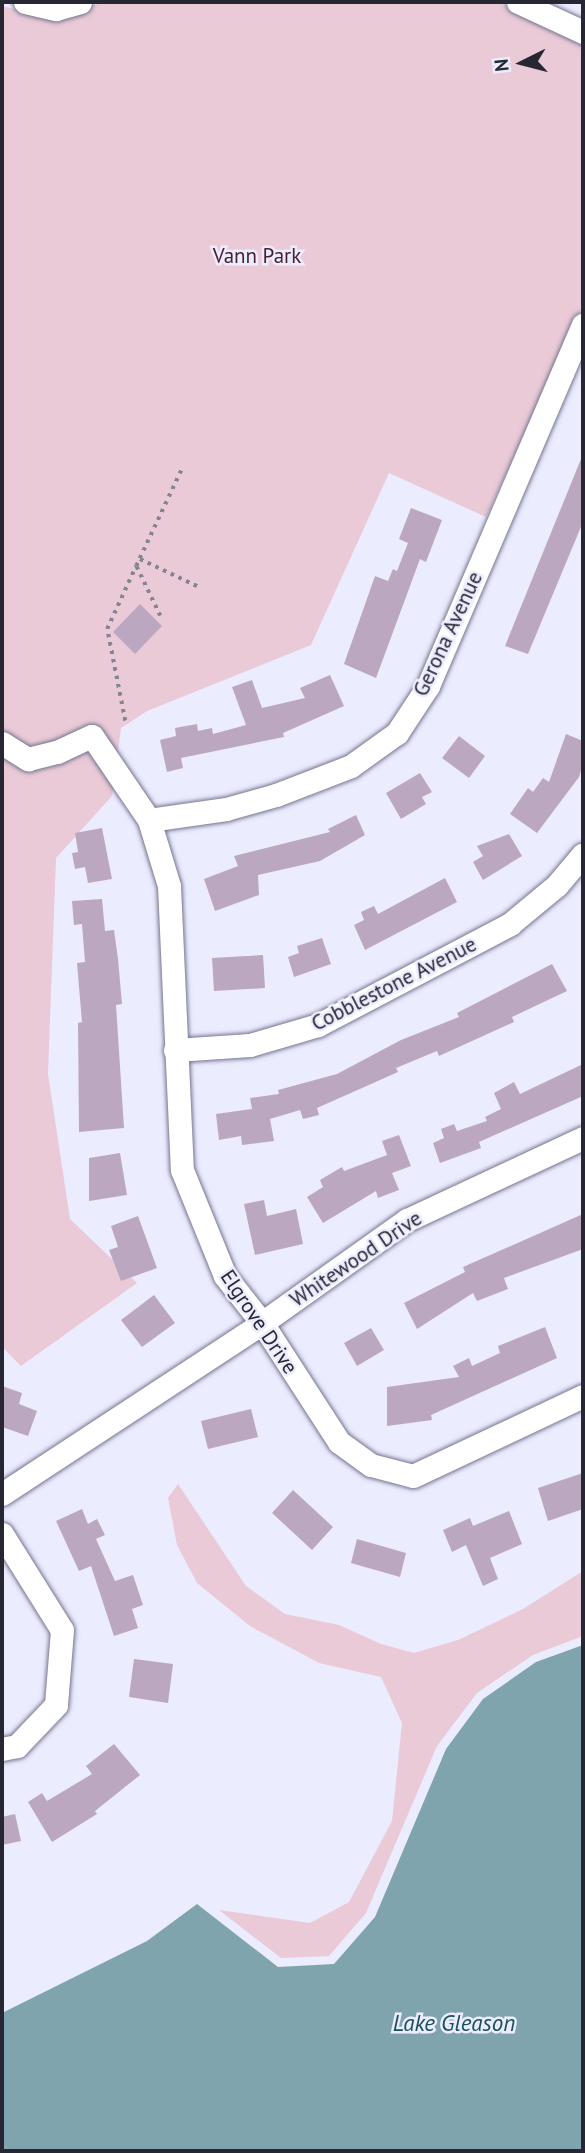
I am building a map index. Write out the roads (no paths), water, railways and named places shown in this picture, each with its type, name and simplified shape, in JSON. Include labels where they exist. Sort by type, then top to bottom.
[{"type":"street","points":[[25,2],[56,9],[80,2]]},
{"type":"street","points":[[518,2],[583,32]]},
{"type":"street","name":"Gerona Avenue","points":[[149,820],[226,809],[276,795],[351,766],[397,733],[428,686],[576,360],[583,325]]},
{"type":"street","name":"Elgrove Drive","points":[[2,743],[28,759],[57,752],[92,736],[149,820],[169,886],[182,1170],[225,1276],[262,1323],[339,1442],[371,1465],[413,1476],[583,1396]]},
{"type":"street","name":"Cobblestone Avenue","points":[[175,1050],[250,1045],[318,1026],[510,924],[557,885],[583,855]]},
{"type":"street","name":"Whitewood Drive","points":[[2,1494],[262,1323],[407,1220],[583,1138]]},
{"type":"street","points":[[2,1534],[62,1630],[56,1705],[17,1746],[2,1749]]},
{"type":"water","name":"Lake Gleason","points":[[583,1645],[583,2151],[2,2151],[2,2013],[147,1941],[197,1904],[278,1967],[334,1964],[375,1917],[446,1749],[483,1699],[536,1662]]},
{"type":"park label","name":"Vann Park","points":[[257,256]]}]
